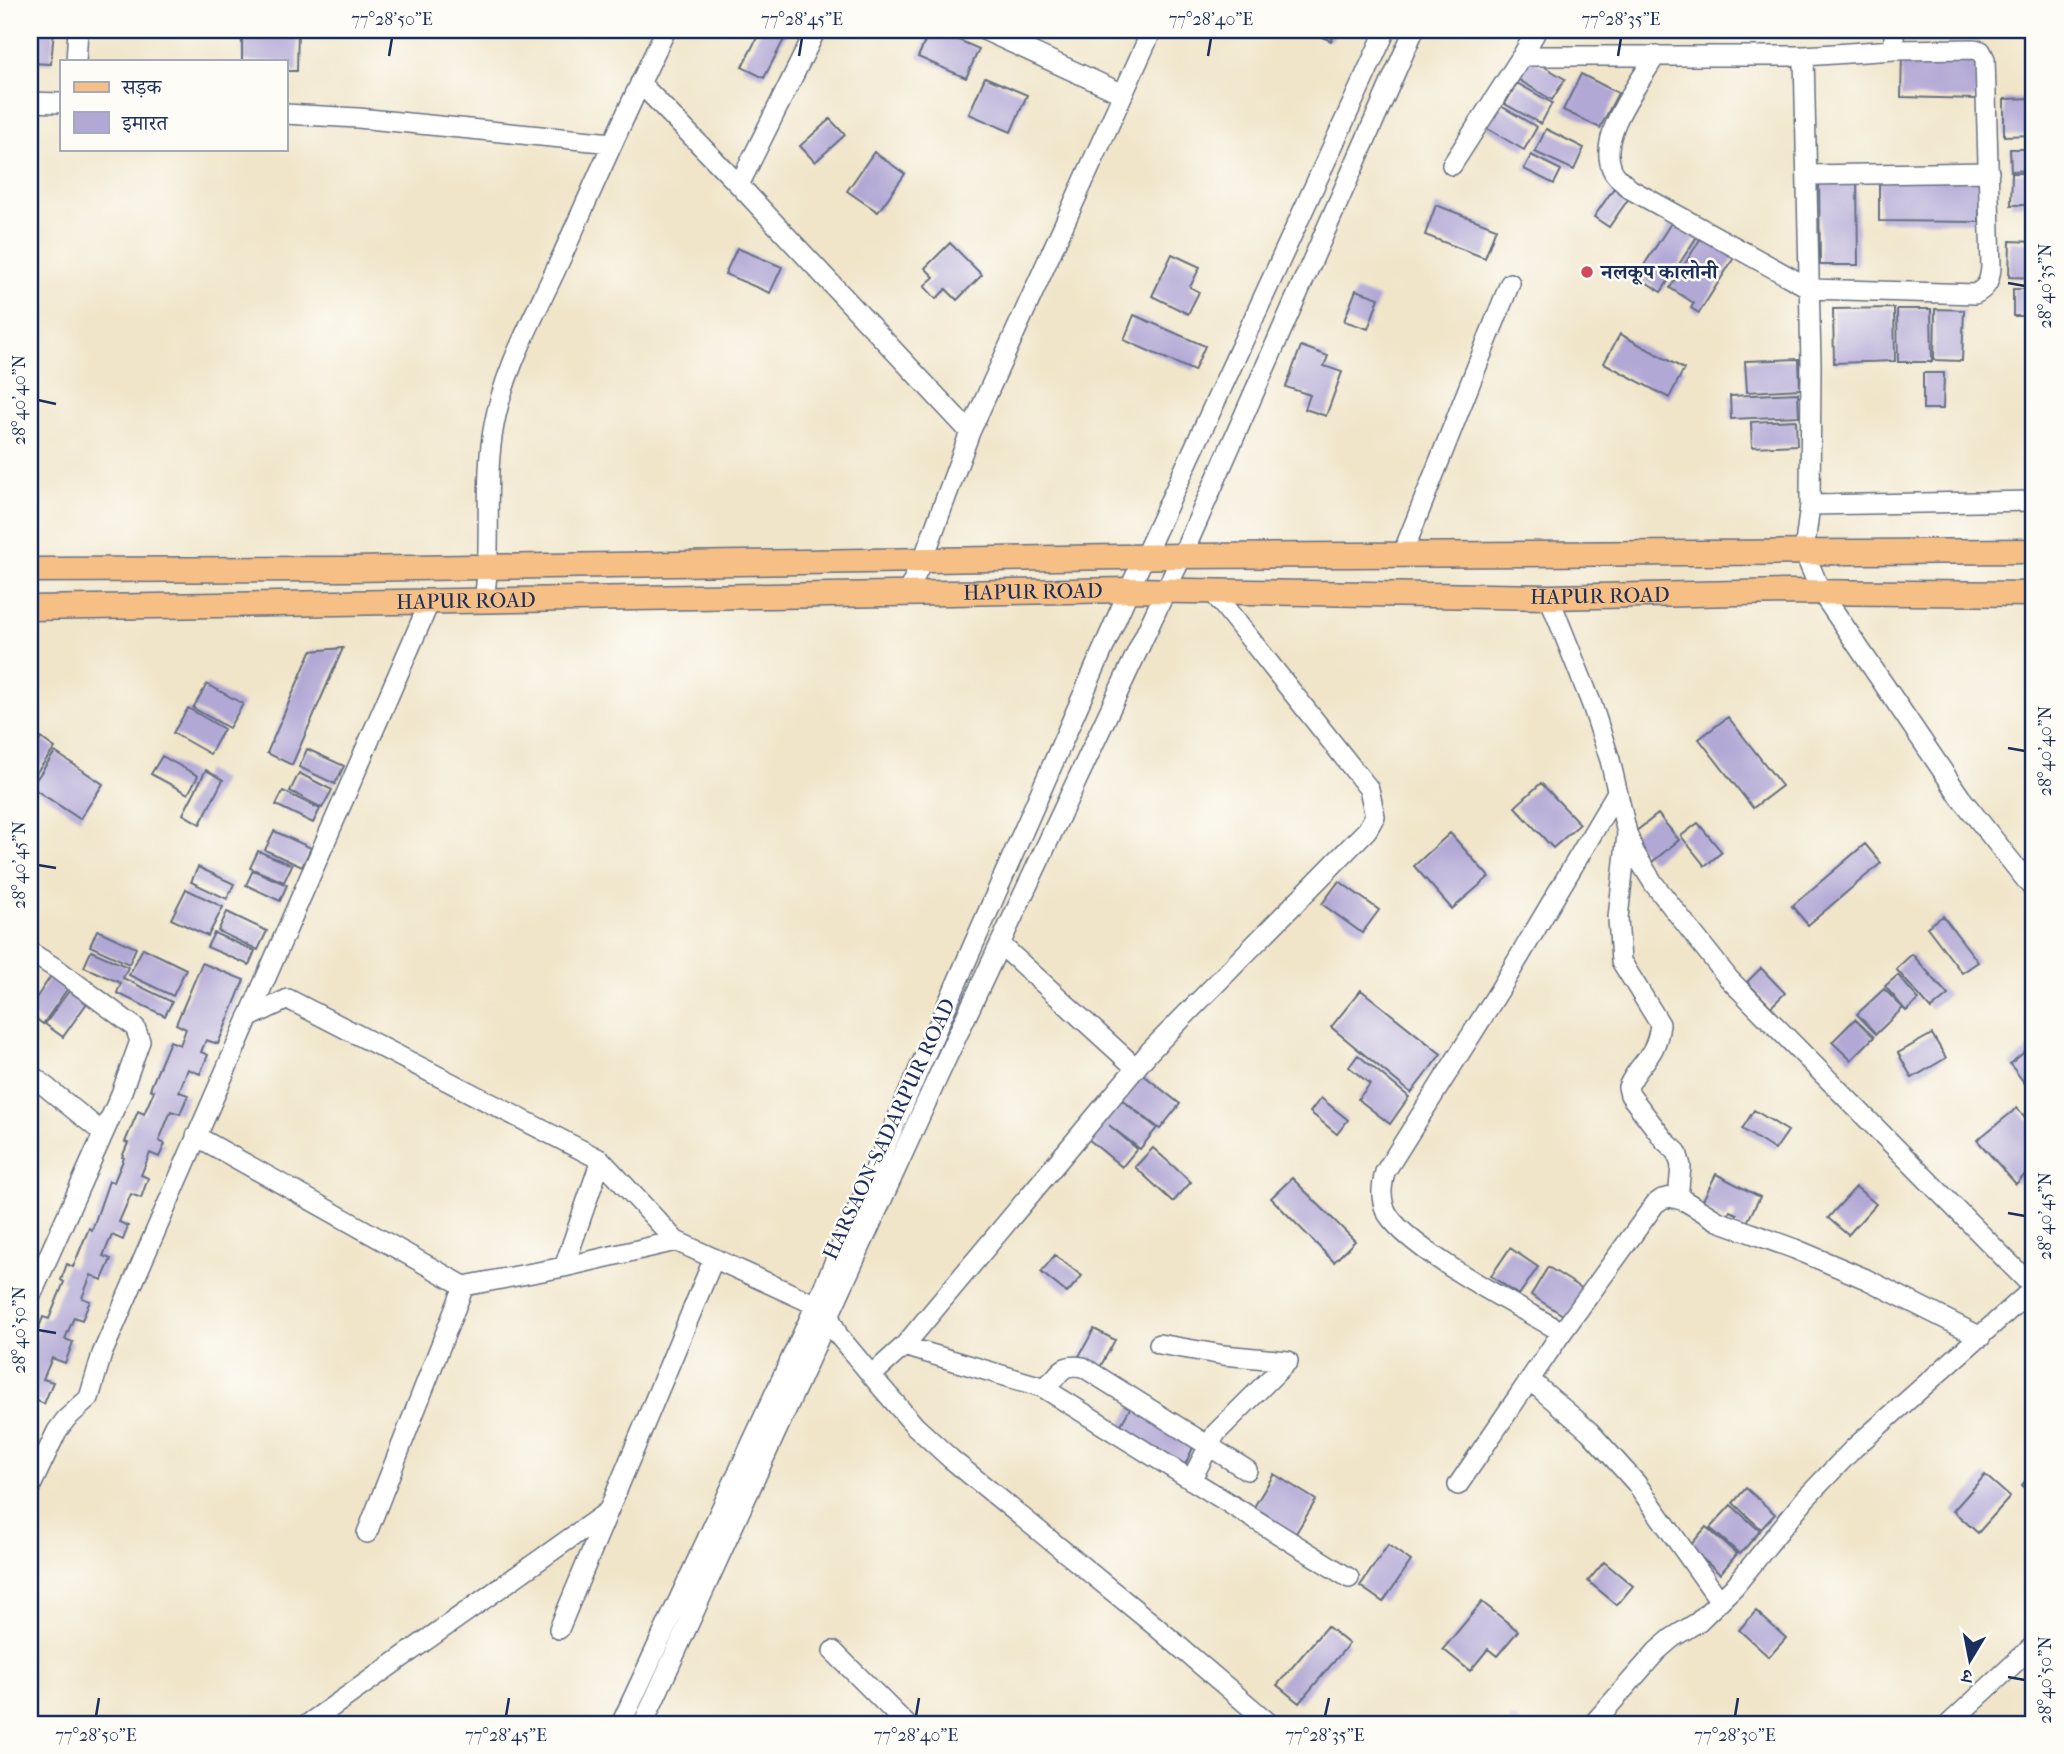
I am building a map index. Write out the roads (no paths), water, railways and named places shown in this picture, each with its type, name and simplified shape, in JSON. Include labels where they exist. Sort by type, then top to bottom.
[{"type":"main road","name":"HAPUR ROAD","points":[[30,570],[489,567],[1144,556],[2034,551]]},
{"type":"main road","name":"HAPUR ROAD","points":[[30,608],[1129,590],[1549,597],[1821,592],[2034,594]]},
{"type":"street","points":[[76,60],[78,30]]},
{"type":"street","points":[[484,600],[489,567],[489,457],[501,397],[530,323],[666,30]]},
{"type":"street","points":[[739,185],[816,30]]},
{"type":"street","points":[[984,30],[1123,94]]},
{"type":"street","points":[[907,593],[923,560],[970,432],[1152,30]]},
{"type":"street","name":"HARSAON-SADARPUR ROAD","points":[[643,1724],[823,1310],[1129,590],[1386,30]]},
{"type":"street","name":"HARSAON-SADARPUR ROAD","points":[[621,1724],[1000,944],[1166,591],[1415,30]]},
{"type":"street","points":[[1452,165],[1537,30]]},
{"type":"street","points":[[1894,30],[1894,50]]},
{"type":"street","points":[[1522,56],[1656,55],[1804,56],[1974,48],[1981,51],[1985,59],[1991,267],[1990,280],[1985,289],[1975,294],[1811,289],[1630,189],[1612,171],[1607,154],[1611,133],[1656,55]]},
{"type":"street","points":[[1804,56],[1811,289],[1810,505],[1804,552],[1821,592],[1961,798],[2034,890]]},
{"type":"street","points":[[640,83],[970,432]]},
{"type":"street","points":[[30,102],[60,103]]},
{"type":"street","points":[[287,114],[358,118],[612,143]]},
{"type":"street","points":[[1807,175],[1989,172]]},
{"type":"street","points":[[1402,555],[1510,283]]},
{"type":"street","points":[[1810,505],[2034,501]]},
{"type":"street","points":[[872,1375],[904,1346],[1136,1068],[1367,830],[1375,816],[1369,789],[1212,592]]},
{"type":"street","points":[[1549,597],[1592,705],[1610,760],[1634,852],[1654,884],[1729,979],[2034,1289],[1934,1376],[1823,1479],[1751,1568],[1720,1601],[1698,1622],[1657,1651],[1592,1724]]},
{"type":"street","points":[[30,1488],[57,1431],[89,1398],[102,1354],[430,601]]},
{"type":"street","points":[[1562,1332],[1440,1260],[1405,1233],[1384,1207],[1381,1191],[1385,1172],[1499,991],[1617,792]]},
{"type":"street","points":[[1627,832],[1618,918],[1621,961],[1660,1024],[1655,1048],[1647,1062],[1635,1073],[1628,1087],[1630,1095],[1665,1141],[1677,1152],[1681,1166],[1678,1199]]},
{"type":"street","points":[[1000,944],[1136,1068]]},
{"type":"street","points":[[30,952],[135,1027],[140,1041],[103,1133],[30,1298]]},
{"type":"street","points":[[248,1018],[288,999],[601,1160],[676,1241],[823,1310],[838,1335],[915,1426],[951,1459],[1270,1724]]},
{"type":"street","points":[[30,1074],[103,1133]]},
{"type":"street","points":[[196,1136],[464,1286],[564,1267],[676,1241]]},
{"type":"street","points":[[564,1267],[601,1160]]},
{"type":"street","points":[[1458,1485],[1562,1332],[1655,1204],[1662,1199],[1678,1199],[1718,1221],[1866,1279],[1981,1337]]},
{"type":"street","points":[[559,1629],[714,1258]]},
{"type":"street","points":[[367,1533],[464,1286]]},
{"type":"street","points":[[1159,1344],[1289,1362],[1216,1433],[1191,1480]]},
{"type":"street","points":[[904,1346],[1042,1388],[1349,1578]]},
{"type":"street","points":[[1042,1388],[1049,1385],[1064,1368],[1071,1365],[1083,1367],[1247,1470]]},
{"type":"street","points":[[1530,1380],[1589,1431],[1636,1483],[1720,1601]]},
{"type":"street","points":[[308,1724],[608,1511]]},
{"type":"street","points":[[1949,1724],[2034,1645]]},
{"type":"street","points":[[833,1651],[906,1724]]},
{"type":"place","name":"नलकूप कालोनी","points":[[1587,272]]}]
